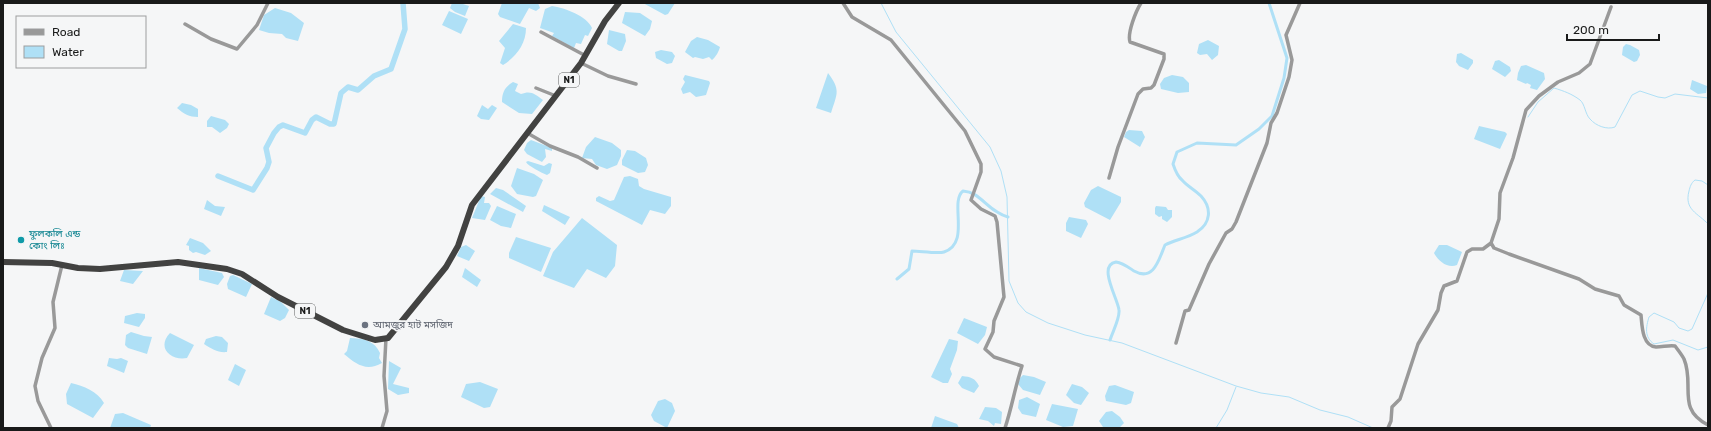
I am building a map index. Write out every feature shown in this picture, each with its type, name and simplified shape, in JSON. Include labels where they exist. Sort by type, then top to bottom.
[{"type":"highway","name":"N1","points":[[3,262],[62,264],[78,268],[100,269],[178,262],[227,269],[242,274],[278,297],[343,330],[375,340],[386,338],[398,328],[446,267],[458,246],[472,205],[512,153],[529,134],[582,63],[605,21],[619,3]]},
{"type":"street","points":[[185,24],[211,39],[237,49],[257,25],[268,3]]},
{"type":"street","points":[[843,3],[852,17],[891,40],[928,88],[965,131],[981,164],[982,172],[971,200],[981,209],[995,216],[1000,236],[1000,266],[1004,296],[994,321],[993,332],[984,349],[994,357],[1022,366],[1014,388],[1012,406],[1005,428]]},
{"type":"street","points":[[1109,178],[1118,147],[1138,94],[1143,89],[1151,88],[1154,85],[1164,59],[1164,54],[1130,42],[1129,38],[1133,20],[1141,3]]},
{"type":"street","points":[[1176,343],[1185,311],[1189,310],[1209,264],[1226,233],[1232,229],[1267,143],[1271,124],[1277,113],[1289,77],[1292,60],[1286,35],[1300,3]]},
{"type":"street","points":[[1388,428],[1391,421],[1392,407],[1400,398],[1418,344],[1438,310],[1441,292],[1444,286],[1457,281],[1467,252],[1472,248],[1483,249],[1490,243],[1499,219],[1500,193],[1513,158],[1526,110],[1539,96],[1558,82],[1579,72],[1590,64],[1611,7]]},
{"type":"street","points":[[541,32],[586,56]]},
{"type":"street","points":[[582,63],[608,76],[636,84]]},
{"type":"street","points":[[536,88],[557,96]]},
{"type":"street","points":[[529,134],[550,146],[578,157],[597,168]]},
{"type":"street","points":[[1490,243],[1494,248],[1579,279],[1595,289],[1619,296],[1624,305],[1641,315],[1642,329],[1648,342],[1654,347],[1675,346],[1684,359],[1692,414],[1699,421],[1708,425]]},
{"type":"street","points":[[51,428],[38,401],[35,386],[42,358],[55,328],[54,302],[62,264]]},
{"type":"street","points":[[382,428],[387,411],[384,376],[386,338]]},
{"type":"water","points":[[452,3],[460,3],[469,6],[465,16],[450,8]]},
{"type":"water","points":[[502,3],[538,3],[540,8],[536,11],[529,8],[520,24],[500,17],[498,14]]},
{"type":"water","points":[[643,3],[675,3],[668,14],[665,15]]},
{"type":"water","points":[[552,6],[575,13],[581,16],[589,24],[592,28],[588,36],[585,35],[581,44],[576,43],[574,48],[552,36],[554,33],[540,28],[545,9]]},
{"type":"water","points":[[275,8],[291,13],[304,23],[298,41],[286,38],[282,34],[269,33],[259,30],[264,15]]},
{"type":"water","points":[[449,11],[468,19],[461,34],[442,25]]},
{"type":"water","points":[[625,12],[640,13],[652,21],[650,29],[645,36],[622,23]]},
{"type":"water","points":[[513,24],[526,28],[526,34],[519,50],[503,65],[500,63],[505,48],[499,41]]},
{"type":"water","points":[[609,30],[625,34],[626,41],[622,51],[619,51],[607,44]]},
{"type":"water","points":[[697,37],[708,40],[720,47],[712,60],[709,57],[703,59],[693,58],[685,52],[691,41]]},
{"type":"water","points":[[1208,40],[1219,46],[1218,55],[1212,60],[1207,54],[1200,55],[1197,53],[1199,44]]},
{"type":"water","points":[[1626,44],[1639,50],[1640,55],[1637,61],[1634,62],[1622,55],[1623,47]]},
{"type":"water","points":[[661,50],[672,52],[675,56],[672,63],[667,64],[656,58],[655,52]]},
{"type":"water","points":[[1461,53],[1473,60],[1473,63],[1468,70],[1459,66],[1456,62],[1457,54]]},
{"type":"water","points":[[1499,60],[1510,67],[1511,71],[1505,77],[1492,69],[1495,61]]},
{"type":"water","points":[[1526,65],[1544,73],[1545,79],[1537,90],[1530,88],[1531,85],[1527,83],[1526,84],[1517,80],[1521,66]]},
{"type":"water","points":[[828,73],[835,84],[837,92],[831,113],[816,108]]},
{"type":"water","points":[[685,75],[709,81],[710,83],[706,95],[696,97],[690,92],[683,94],[681,89],[685,82],[683,79]]},
{"type":"water","points":[[1172,75],[1183,77],[1189,83],[1189,92],[1178,93],[1161,89],[1160,84],[1164,78]]},
{"type":"water","points":[[1692,80],[1707,86],[1706,93],[1698,94],[1690,89]]},
{"type":"water","points":[[513,82],[518,84],[515,91],[521,94],[528,92],[533,93],[543,100],[532,114],[519,113],[502,102],[504,90]]},
{"type":"water","points":[[182,103],[191,105],[198,109],[198,117],[187,115],[177,108]]},
{"type":"water","points":[[482,105],[488,109],[492,105],[497,108],[489,120],[481,119],[477,116]]},
{"type":"water","points":[[211,116],[225,120],[229,124],[227,128],[220,133],[212,127],[207,127],[207,121]]},
{"type":"water","points":[[1479,126],[1505,132],[1507,134],[1500,149],[1474,139]]},
{"type":"water","points":[[1129,130],[1142,131],[1145,137],[1140,147],[1124,137],[1126,132]]},
{"type":"water","points":[[595,137],[612,143],[621,150],[621,156],[617,165],[607,169],[596,165],[592,159],[582,158],[586,147]]},
{"type":"water","points":[[531,140],[552,148],[552,151],[545,149],[546,157],[542,162],[527,154],[524,150],[527,143]]},
{"type":"water","points":[[627,150],[635,151],[646,158],[648,165],[645,172],[638,173],[622,165],[622,160]]},
{"type":"water","points":[[528,161],[544,166],[549,163],[552,164],[550,173],[547,175],[539,171],[527,164],[526,162]]},
{"type":"water","points":[[517,168],[534,174],[543,180],[536,196],[533,197],[517,194],[511,186]]},
{"type":"water","points":[[630,176],[638,179],[639,186],[644,189],[671,197],[671,206],[665,214],[650,210],[642,225],[596,201],[596,198],[599,196],[610,201],[614,200],[624,177]]},
{"type":"water","points":[[1098,186],[1121,197],[1121,202],[1110,220],[1085,207],[1084,203],[1091,190]]},
{"type":"water","points":[[496,188],[503,190],[526,206],[523,212],[490,194]]},
{"type":"water","points":[[481,196],[485,197],[484,203],[489,203],[491,206],[485,220],[472,218]]},
{"type":"water","points":[[207,200],[215,206],[225,207],[221,216],[204,209]]},
{"type":"water","points":[[544,205],[570,217],[565,225],[542,211]]},
{"type":"water","points":[[497,206],[516,214],[511,228],[501,226],[490,220]]},
{"type":"water","points":[[1156,206],[1166,207],[1168,210],[1172,210],[1172,217],[1167,222],[1162,219],[1162,216],[1159,217],[1155,214]]},
{"type":"water","points":[[1069,217],[1086,220],[1088,224],[1081,238],[1066,231],[1066,223]]},
{"type":"water","points":[[582,218],[617,245],[615,266],[606,278],[587,269],[574,288],[543,276],[553,252]]},
{"type":"water","points":[[516,237],[551,248],[541,272],[509,258],[509,253]]},
{"type":"water","points":[[190,238],[203,243],[211,251],[205,255],[196,252],[193,253],[189,250],[189,246],[186,245]]},
{"type":"water","points":[[466,245],[475,251],[469,261],[457,256],[461,247]]},
{"type":"water","points":[[1439,245],[1447,245],[1462,252],[1457,265],[1450,266],[1444,264],[1438,259],[1434,253]]},
{"type":"water","points":[[199,268],[222,273],[224,277],[218,285],[199,280]]},
{"type":"water","points":[[465,268],[481,280],[477,287],[462,277]]},
{"type":"water","points":[[124,270],[143,271],[133,284],[120,281]]},
{"type":"water","points":[[233,275],[252,284],[246,297],[228,289],[227,284],[230,276]]},
{"type":"water","points":[[271,297],[281,302],[289,310],[285,318],[280,321],[264,314]]},
{"type":"water","points":[[137,313],[145,314],[145,318],[139,327],[124,323],[125,316]]},
{"type":"water","points":[[964,318],[987,327],[985,335],[978,344],[957,333]]},
{"type":"water","points":[[131,332],[152,337],[147,354],[128,348],[125,345],[126,335]]},
{"type":"water","points":[[170,333],[194,345],[187,358],[176,357],[167,352],[164,344]]},
{"type":"water","points":[[216,336],[222,337],[228,343],[227,352],[212,349],[204,344],[206,339]]},
{"type":"water","points":[[350,338],[372,343],[380,353],[379,358],[382,363],[376,366],[366,367],[357,364],[348,358],[344,354],[347,351]]},
{"type":"water","points":[[949,339],[958,341],[957,350],[950,369],[952,374],[948,383],[943,383],[931,377]]},
{"type":"water","points":[[109,358],[121,358],[128,361],[124,373],[107,366]]},
{"type":"water","points":[[389,361],[401,368],[393,384],[409,388],[409,393],[398,395],[388,389]]},
{"type":"water","points":[[235,364],[246,370],[239,386],[228,380]]},
{"type":"water","points":[[1023,375],[1034,377],[1046,382],[1040,395],[1023,390],[1018,384]]},
{"type":"water","points":[[962,376],[972,378],[976,381],[979,386],[974,393],[962,388],[958,383]]},
{"type":"water","points":[[480,382],[498,389],[490,407],[484,408],[461,397],[466,384]]},
{"type":"water","points":[[71,383],[90,390],[98,395],[104,403],[93,418],[67,404],[66,394]]},
{"type":"water","points":[[1072,384],[1082,387],[1089,393],[1081,405],[1074,403],[1066,395]]},
{"type":"water","points":[[1115,385],[1134,392],[1131,403],[1126,405],[1106,401],[1105,396],[1109,386]]},
{"type":"water","points":[[1027,397],[1040,404],[1036,417],[1022,414],[1018,408],[1019,400]]},
{"type":"water","points":[[665,399],[672,403],[675,411],[667,428],[654,421],[651,415],[658,401]]},
{"type":"water","points":[[1052,404],[1078,409],[1073,426],[1063,427],[1046,420]]},
{"type":"water","points":[[985,407],[996,408],[1002,412],[1001,424],[995,423],[994,426],[988,421],[979,419]]},
{"type":"water","points":[[1112,411],[1120,417],[1124,423],[1119,428],[1103,427],[1099,421],[1106,412]]},
{"type":"water","points":[[123,413],[151,425],[150,428],[110,428],[115,414]]},
{"type":"water","points":[[935,416],[957,424],[959,428],[931,428]]},
{"type":"waterway","points":[[218,176],[253,190],[267,168],[269,162],[266,148],[279,127],[283,125],[305,133],[312,120],[316,117],[330,124],[334,124],[341,93],[348,87],[358,90],[374,76],[391,69],[405,29],[403,3]]},
{"type":"waterway","points":[[881,3],[896,32],[990,147],[1001,171],[1007,197],[1009,281],[1018,303],[1026,312],[1048,323],[1085,335],[1122,343],[1236,386],[1261,393],[1289,397],[1320,410],[1348,417],[1373,428]]},
{"type":"waterway","points":[[1110,340],[1119,313],[1118,305],[1108,276],[1108,269],[1111,264],[1116,262],[1141,274],[1146,274],[1155,267],[1165,245],[1197,232],[1202,228],[1207,220],[1208,210],[1205,201],[1199,194],[1186,184],[1175,171],[1173,164],[1177,152],[1197,143],[1236,145],[1259,129],[1272,116],[1284,78],[1287,58],[1269,3]]},
{"type":"waterway","points":[[1528,117],[1538,102],[1554,88],[1568,93],[1580,100],[1588,117],[1595,124],[1609,128],[1615,127],[1632,95],[1640,91],[1665,98],[1675,94],[1708,98]]},
{"type":"waterway","points":[[1708,185],[1702,181],[1695,180],[1690,187],[1688,197],[1690,207],[1708,224]]},
{"type":"waterway","points":[[897,279],[909,269],[912,251],[941,253],[952,247],[958,232],[958,204],[959,196],[963,191],[975,195],[995,211],[1008,217]]},
{"type":"waterway","points":[[1708,293],[1692,329],[1688,331],[1679,328],[1674,322],[1654,313],[1649,317],[1647,324],[1647,335],[1654,344],[1673,340],[1698,350],[1708,347]]},
{"type":"waterway","points":[[1216,428],[1227,410],[1236,387]]},
{"type":"place","name":"ফুলকলি এন্ড কোং লিঃ","points":[[21,240]]},
{"type":"place","name":"আমজুর হাট মসজিদ","points":[[365,325]]}]
